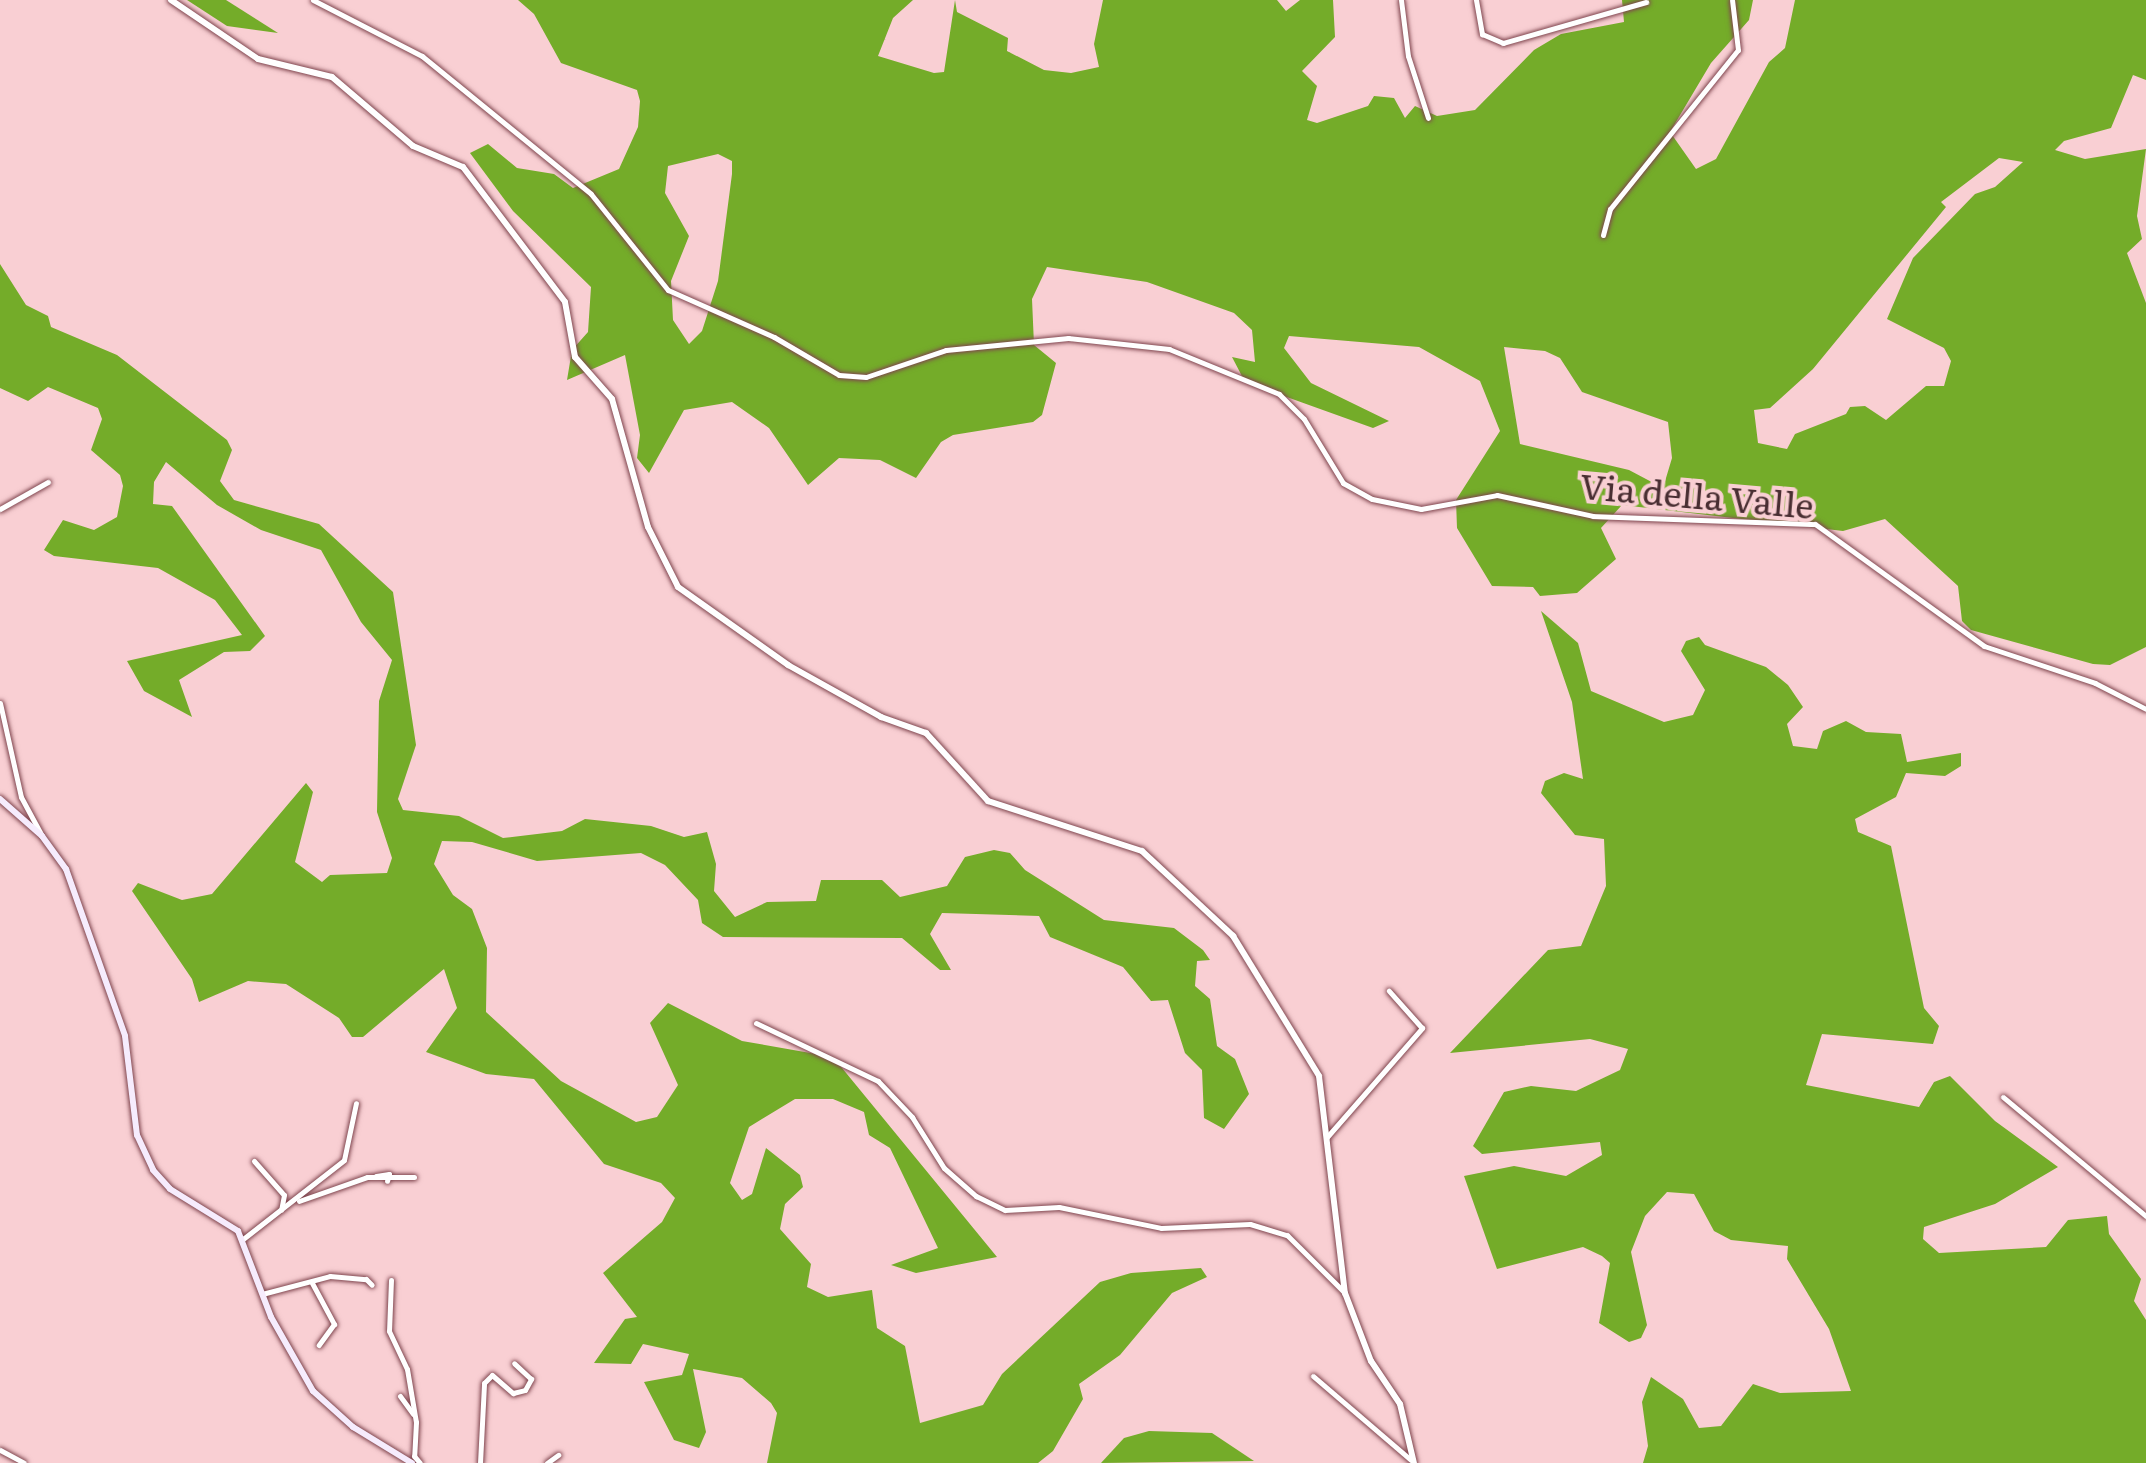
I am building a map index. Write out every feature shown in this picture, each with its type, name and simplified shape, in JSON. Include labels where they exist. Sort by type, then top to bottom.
[{"type":"main road","points":[[0,799],[42,836],[66,869],[123,1029],[145,1156],[170,1189],[224,1218],[244,1239],[262,1294],[318,1396],[352,1428],[412,1463]]},
{"type":"street","points":[[171,0],[258,59],[332,76],[413,146],[460,164],[565,302],[575,356],[613,402],[648,527],[674,584],[788,665],[875,714],[929,735],[992,803],[1151,857],[1233,936],[1266,998],[1310,1055],[1322,1088],[1345,1293],[1369,1356],[1400,1404],[1414,1462]]},
{"type":"street","name":"Via della Valle","points":[[313,0],[360,18],[428,60],[596,199],[664,288],[839,375],[866,377],[946,350],[1068,338],[1164,348],[1279,394],[1310,427],[1344,482],[1368,498],[1421,509],[1464,496],[1506,496],[1594,516],[1815,524],[1984,646],[2095,683],[2146,709]]},
{"type":"street","points":[[1402,0],[1408,56],[1428,118]]},
{"type":"street","points":[[1476,0],[1482,34],[1503,43],[1646,2]]},
{"type":"street","points":[[1603,235],[1610,209],[1736,54],[1740,34],[1732,0]]},
{"type":"street","points":[[0,509],[48,482]]},
{"type":"street","points":[[0,703],[21,797],[42,836]]},
{"type":"street","points":[[1325,1139],[1422,1028],[1389,991]]},
{"type":"street","points":[[756,1023],[888,1088],[944,1168],[976,1196],[1005,1210],[1059,1207],[1161,1228],[1250,1224],[1287,1235],[1345,1293]]},
{"type":"street","points":[[2003,1097],[2146,1216]]},
{"type":"street","points":[[244,1239],[294,1204],[348,1156],[356,1104]]},
{"type":"street","points":[[254,1161],[285,1197],[279,1215]]},
{"type":"street","points":[[294,1204],[372,1177],[387,1181],[414,1177]]},
{"type":"street","points":[[262,1294],[332,1276],[366,1279],[372,1285]]},
{"type":"street","points":[[391,1280],[390,1330],[407,1369],[416,1422],[414,1454],[420,1463]]},
{"type":"street","points":[[312,1283],[334,1324],[319,1345]]},
{"type":"street","points":[[480,1463],[484,1382],[492,1376],[512,1393],[526,1389],[531,1379],[514,1364]]},
{"type":"street","points":[[1313,1376],[1414,1462]]},
{"type":"street","points":[[400,1396],[416,1422]]},
{"type":"street","points":[[0,1450],[14,1461],[24,1463]]},
{"type":"street","points":[[547,1463],[558,1455]]},
{"type":"green space","points":[[187,0],[226,0],[278,33],[227,26]]},
{"type":"green space","points":[[518,0],[913,0],[893,18],[878,56],[934,73],[944,72],[955,0],[957,12],[1008,38],[1007,51],[1044,70],[1071,73],[1099,67],[1094,44],[1103,0],[1277,0],[1286,11],[1300,0],[1333,0],[1335,37],[1302,71],[1317,86],[1307,120],[1317,123],[1368,106],[1374,96],[1394,98],[1405,118],[1415,106],[1437,116],[1475,110],[1534,50],[1561,34],[1624,22],[1622,0],[1753,0],[1749,20],[1711,63],[1670,132],[1696,169],[1716,159],[1769,62],[1785,48],[1795,0],[2146,0],[2146,80],[2133,75],[2111,128],[2064,141],[2055,150],[2085,159],[2146,149],[2137,216],[2142,239],[2127,253],[2146,303],[2146,647],[2110,665],[2093,664],[1971,630],[1962,621],[1958,586],[1885,519],[1843,531],[1622,505],[1601,528],[1616,559],[1577,593],[1540,596],[1533,587],[1492,586],[1457,528],[1456,500],[1500,431],[1480,381],[1419,347],[1289,336],[1284,348],[1311,383],[1389,421],[1373,428],[1245,382],[1232,357],[1255,362],[1252,330],[1234,313],[1147,282],[1047,267],[1032,299],[1034,345],[1056,363],[1042,415],[1033,422],[953,435],[941,442],[916,478],[880,460],[839,458],[808,485],[769,428],[732,402],[684,410],[649,473],[637,458],[640,435],[625,355],[567,380],[572,350],[588,332],[591,287],[513,211],[470,153],[488,144],[517,168],[554,174],[573,188],[619,169],[638,127],[637,90],[561,63],[534,14]],"holes":[[[718,154],[732,161],[718,281],[702,331],[689,344],[673,320],[671,281],[689,236],[665,193],[668,166]],[[1999,158],[2023,162],[1995,187],[1975,194],[1913,258],[1887,319],[1944,348],[1951,361],[1944,386],[1926,386],[1886,420],[1865,406],[1850,407],[1846,414],[1795,434],[1787,449],[1758,443],[1754,410],[1770,408],[1813,369],[1946,207],[1941,202]],[[1504,347],[1545,351],[1560,358],[1582,392],[1668,422],[1672,458],[1663,488],[1629,470],[1520,444]]]},
{"type":"green space","points":[[0,264],[26,305],[48,316],[51,327],[117,355],[227,440],[232,450],[220,481],[234,500],[319,524],[393,592],[416,745],[398,799],[403,810],[459,816],[503,838],[562,831],[585,819],[651,826],[684,837],[707,832],[716,864],[714,891],[735,917],[767,902],[816,901],[821,880],[882,880],[900,897],[947,886],[965,857],[994,850],[1010,853],[1025,870],[1104,920],[1174,928],[1203,950],[1210,960],[1197,961],[1195,986],[1210,999],[1217,1046],[1235,1059],[1249,1094],[1224,1129],[1204,1118],[1202,1070],[1185,1053],[1168,1000],[1151,1001],[1123,967],[1050,937],[1039,916],[942,913],[930,934],[951,970],[940,970],[902,938],[723,937],[702,923],[698,900],[665,865],[641,853],[537,861],[472,842],[442,841],[434,864],[453,895],[472,909],[487,948],[486,1012],[561,1081],[636,1122],[657,1117],[678,1085],[650,1023],[668,1003],[742,1041],[833,1057],[997,1257],[916,1273],[891,1265],[938,1248],[890,1148],[869,1135],[864,1112],[833,1099],[795,1099],[749,1127],[730,1183],[742,1200],[752,1194],[766,1148],[800,1175],[803,1187],[785,1204],[780,1229],[811,1264],[807,1287],[828,1297],[872,1290],[877,1328],[905,1346],[920,1423],[983,1405],[1002,1374],[1100,1282],[1131,1273],[1201,1268],[1207,1277],[1172,1293],[1120,1355],[1079,1384],[1083,1399],[1053,1451],[1038,1463],[767,1463],[777,1413],[771,1403],[742,1378],[693,1369],[706,1432],[699,1448],[674,1440],[644,1382],[682,1375],[689,1354],[643,1344],[631,1364],[594,1363],[625,1319],[637,1317],[603,1273],[662,1222],[675,1198],[661,1183],[604,1164],[534,1079],[486,1074],[426,1052],[457,1008],[444,969],[363,1037],[352,1037],[339,1018],[286,984],[248,981],[199,1002],[192,979],[132,891],[138,883],[182,900],[212,894],[306,783],[313,792],[295,862],[322,882],[330,875],[387,873],[392,858],[377,812],[379,701],[392,660],[361,622],[321,550],[261,530],[217,505],[166,462],[154,482],[153,504],[172,506],[265,636],[250,651],[224,652],[179,680],[192,717],[144,691],[127,661],[242,635],[215,600],[158,568],[54,556],[44,550],[63,520],[94,530],[117,517],[123,486],[120,475],[91,450],[102,419],[98,408],[48,387],[28,401],[0,388]]},
{"type":"green space","points":[[1541,611],[1578,643],[1591,691],[1664,722],[1693,715],[1705,690],[1681,651],[1686,641],[1699,637],[1705,645],[1766,667],[1788,685],[1803,707],[1787,724],[1793,746],[1817,749],[1823,731],[1846,721],[1866,732],[1901,734],[1907,762],[1961,753],[1961,766],[1945,776],[1906,773],[1896,797],[1855,819],[1858,832],[1891,846],[1924,1008],[1939,1026],[1933,1044],[1822,1034],[1806,1085],[1919,1107],[1934,1082],[1950,1076],[1995,1121],[2058,1167],[1995,1204],[1924,1227],[1923,1239],[1939,1253],[2046,1247],[2068,1220],[2107,1216],[2109,1234],[2141,1279],[2134,1301],[2146,1320],[2146,1463],[1643,1463],[1648,1446],[1642,1402],[1651,1377],[1683,1399],[1699,1428],[1721,1426],[1753,1384],[1780,1393],[1851,1391],[1829,1329],[1787,1259],[1788,1246],[1731,1240],[1714,1231],[1694,1194],[1667,1192],[1645,1216],[1631,1252],[1647,1325],[1641,1338],[1629,1342],[1599,1323],[1610,1263],[1602,1256],[1583,1247],[1497,1269],[1464,1176],[1514,1166],[1566,1176],[1602,1155],[1600,1142],[1482,1154],[1473,1146],[1504,1092],[1531,1086],[1576,1091],[1620,1070],[1628,1049],[1590,1039],[1450,1053],[1548,950],[1581,946],[1606,886],[1604,839],[1575,835],[1541,793],[1545,781],[1564,773],[1583,779],[1572,702]]},
{"type":"green space","points":[[1149,1431],[1212,1433],[1254,1461],[1101,1463],[1124,1438]]}]
